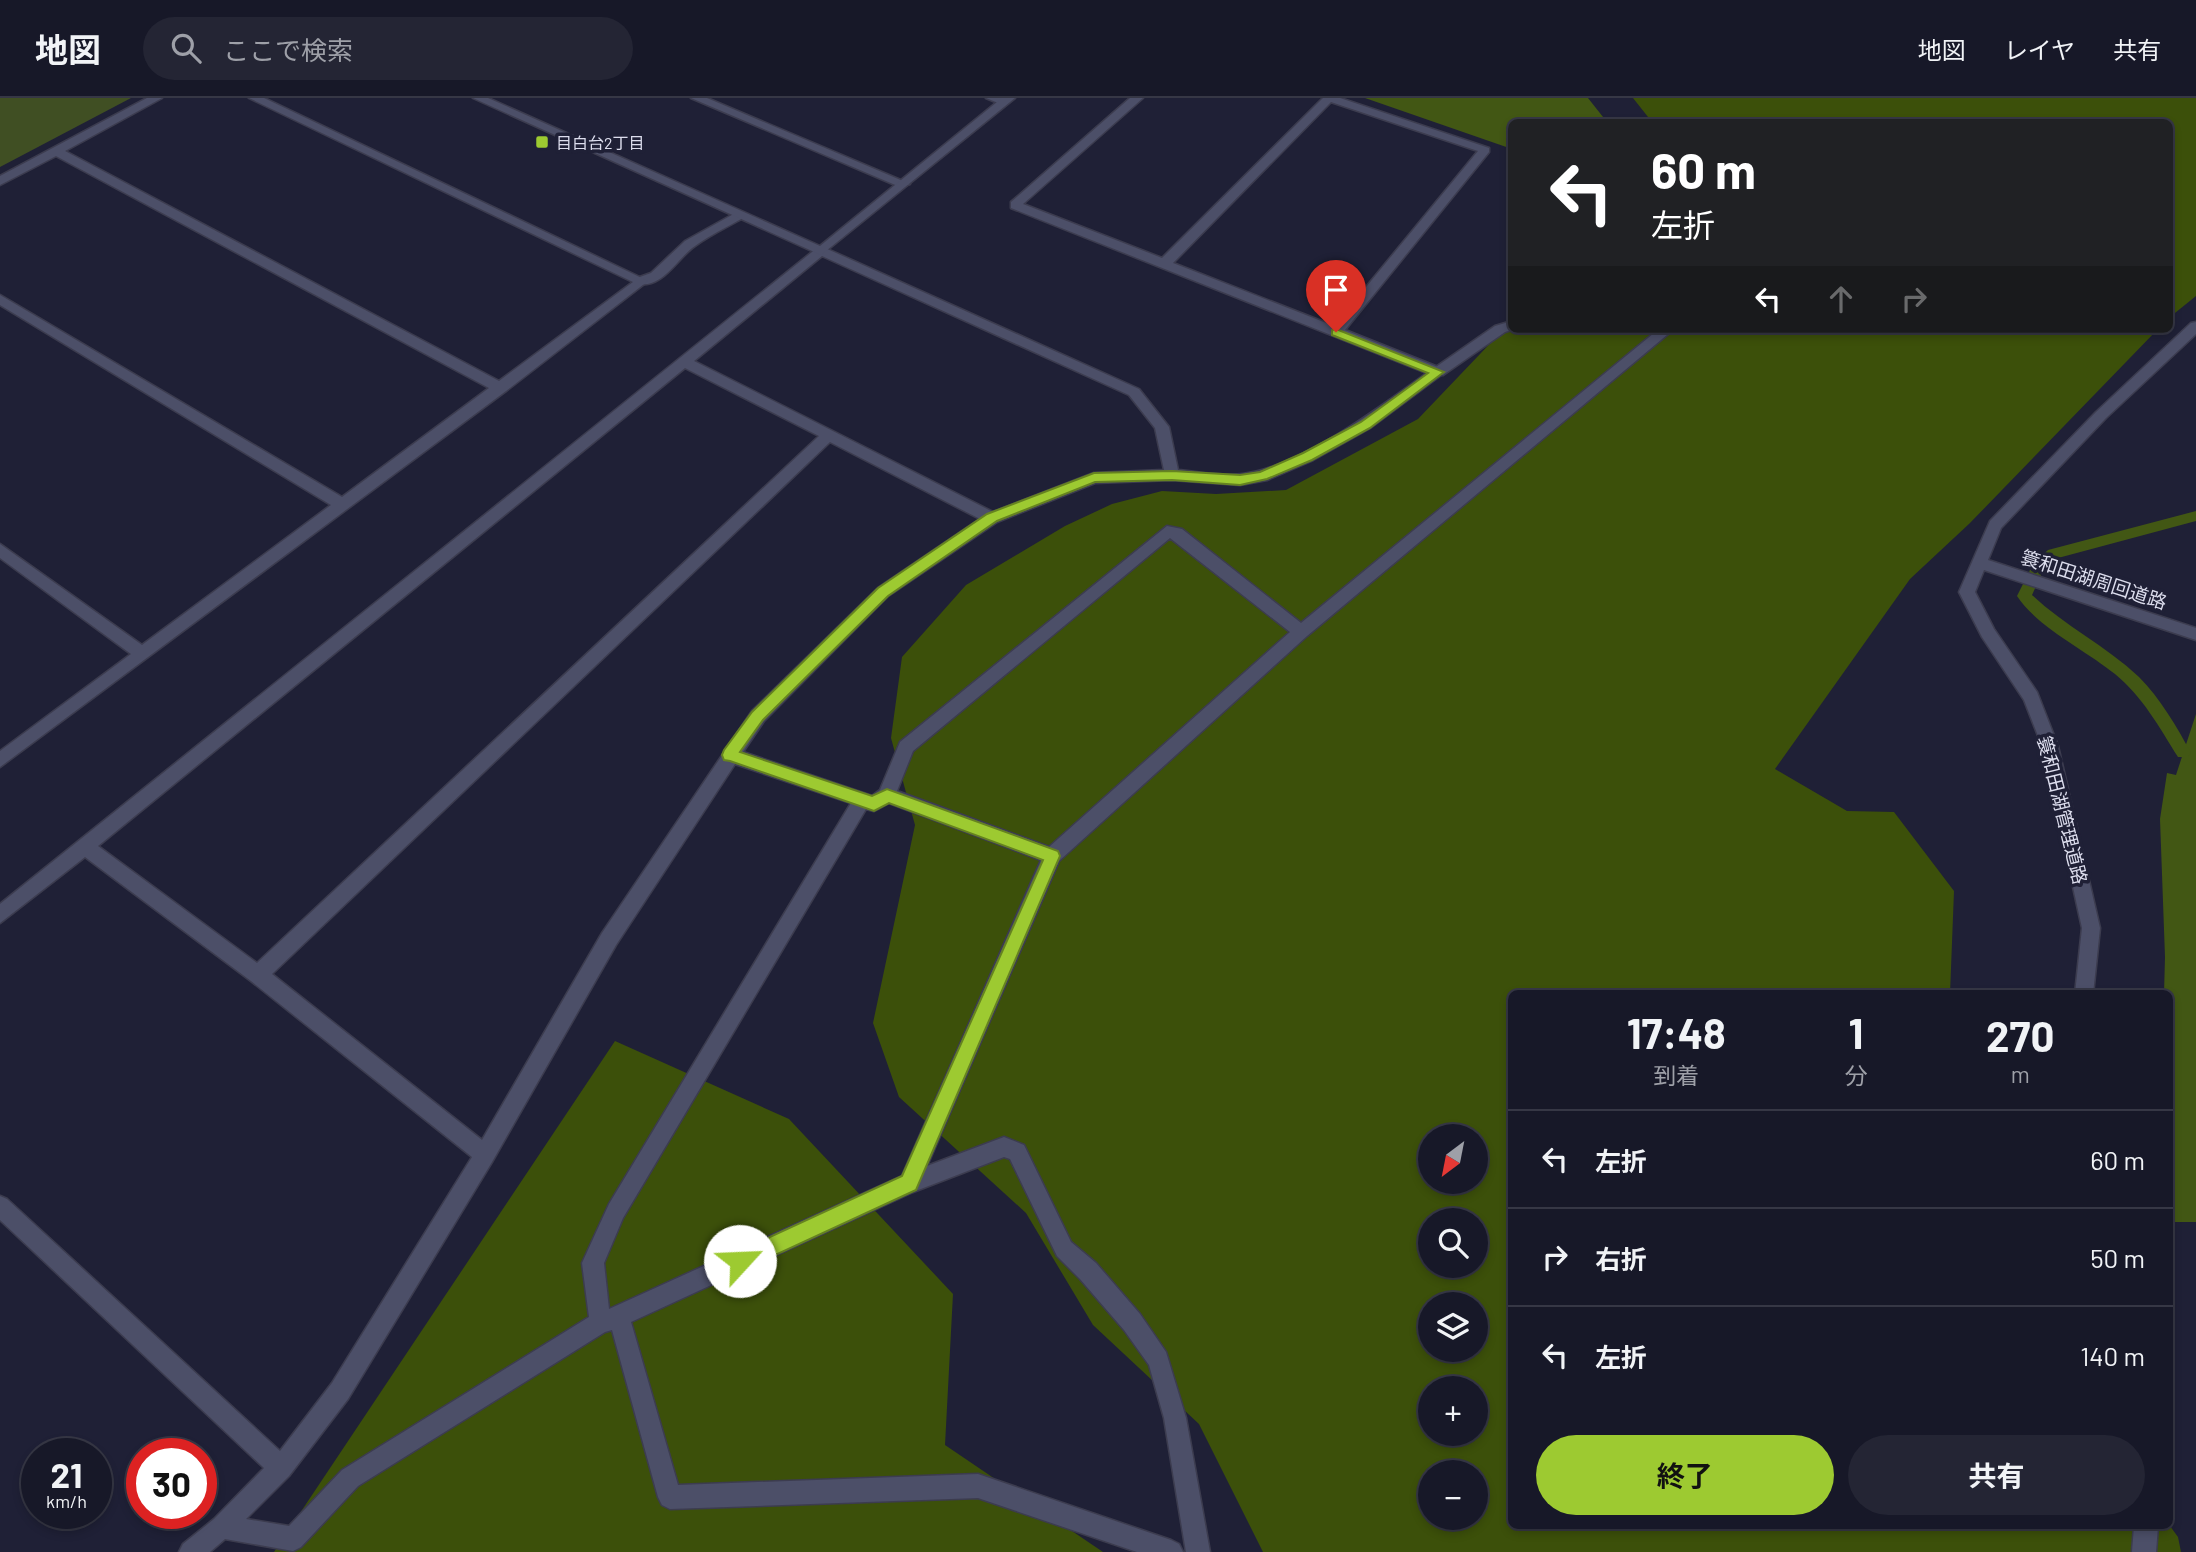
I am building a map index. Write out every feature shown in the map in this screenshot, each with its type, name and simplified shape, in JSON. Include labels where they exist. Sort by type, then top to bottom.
[{"type":"street","points":[[0,181],[156,98]]},
{"type":"street","points":[[255,98],[642,281]]},
{"type":"street","points":[[479,98],[1134,392],[1162,427],[1172,475]]},
{"type":"street","points":[[697,98],[904,184]]},
{"type":"street","points":[[1137,98],[1015,205],[1438,372]]},
{"type":"street","points":[[1165,263],[1329,98],[1485,150],[1336,332]]},
{"type":"street","points":[[0,915],[904,184],[1001,99]]},
{"type":"street","points":[[56,151],[501,388]]},
{"type":"street","points":[[0,760],[642,281],[656,276],[689,244],[739,215]]},
{"type":"street","points":[[0,299],[343,505]]},
{"type":"street","points":[[1979,563],[1995,525],[2101,415],[2196,326]]},
{"type":"street","points":[[191,1552],[222,1527],[281,1468],[340,1391],[485,1155],[609,939],[758,716],[883,592],[992,518],[1094,478],[1172,475],[1240,480],[1262,476],[1308,456],[1365,425],[1438,372],[1508,327]]},
{"type":"street","points":[[909,1183],[1052,856],[1301,632],[1662,333]]},
{"type":"street","points":[[684,362],[992,518]]},
{"type":"street","points":[[258,975],[830,435]]},
{"type":"street","points":[[730,755],[874,804],[887,795],[906,747],[1167,532],[1177,533],[1301,632]]},
{"type":"street","points":[[0,550],[143,654]]},
{"type":"street","name":"簑和田湖周回道路","points":[[1979,563],[2196,634]]},
{"type":"street","name":"簑和田湖管理道路","points":[[1979,563],[1968,593],[1987,633],[2031,697],[2050,746],[2091,928],[2084,990]]},
{"type":"street","points":[[887,795],[1052,856]]},
{"type":"street","points":[[862,800],[616,1211],[593,1264],[609,1320],[670,1497],[978,1486],[1171,1552]]},
{"type":"street","points":[[85,846],[258,975],[485,1155]]},
{"type":"street","points":[[222,1527],[299,1546],[350,1478],[609,1320],[909,1183],[1004,1147],[1017,1152],[1064,1249],[1088,1271],[1123,1312],[1158,1360],[1177,1430],[1198,1552]]},
{"type":"street","points":[[0,1206],[281,1468]]},
{"type":"street","points":[[2144,1552],[2146,1529]]},
{"type":"shaded area","points":[[0,98],[131,98],[0,167]]},
{"type":"shaded area","points":[[1365,98],[1588,98],[1605,119],[1508,119],[1508,148]]},
{"type":"shaded area","points":[[1633,98],[2196,98],[2196,296],[2173,315],[2173,119],[1650,119]]},
{"type":"shaded area","points":[[1508,330],[1508,333],[2154,333],[1970,523],[1910,579],[1775,769],[1847,811],[1894,812],[1954,891],[1950,990],[1508,990],[1508,1529],[2172,1529],[2178,1537],[2181,1552],[1263,1552],[1199,1424],[1093,1325],[1026,1213],[899,1097],[873,1023],[915,825],[891,738],[902,657],[966,585],[1065,526],[1112,504],[1162,491],[1216,494],[1286,490],[1418,419],[1501,332]]},
{"type":"shaded area","points":[[2196,714],[2196,1222],[2173,1222],[2173,990],[2164,990],[2160,819],[2167,773],[2176,775]]},
{"type":"shaded area","points":[[615,1041],[789,1119],[953,1294],[945,1445],[1103,1552],[274,1552]]},
{"type":"waterway","points":[[2183,753],[2155,707],[2134,682],[2050,619],[2024,596],[2038,568],[2053,554],[2196,516]]},
{"type":"place","name":"目白台2丁目","points":[[542,142]]},
{"type":"route","points":[[740,1261],[909,1183],[1052,856],[887,795],[874,804],[730,755],[758,716],[883,592],[992,518],[1094,478],[1172,475],[1240,480],[1262,476],[1308,456],[1365,425],[1438,372],[1336,332]]}]
